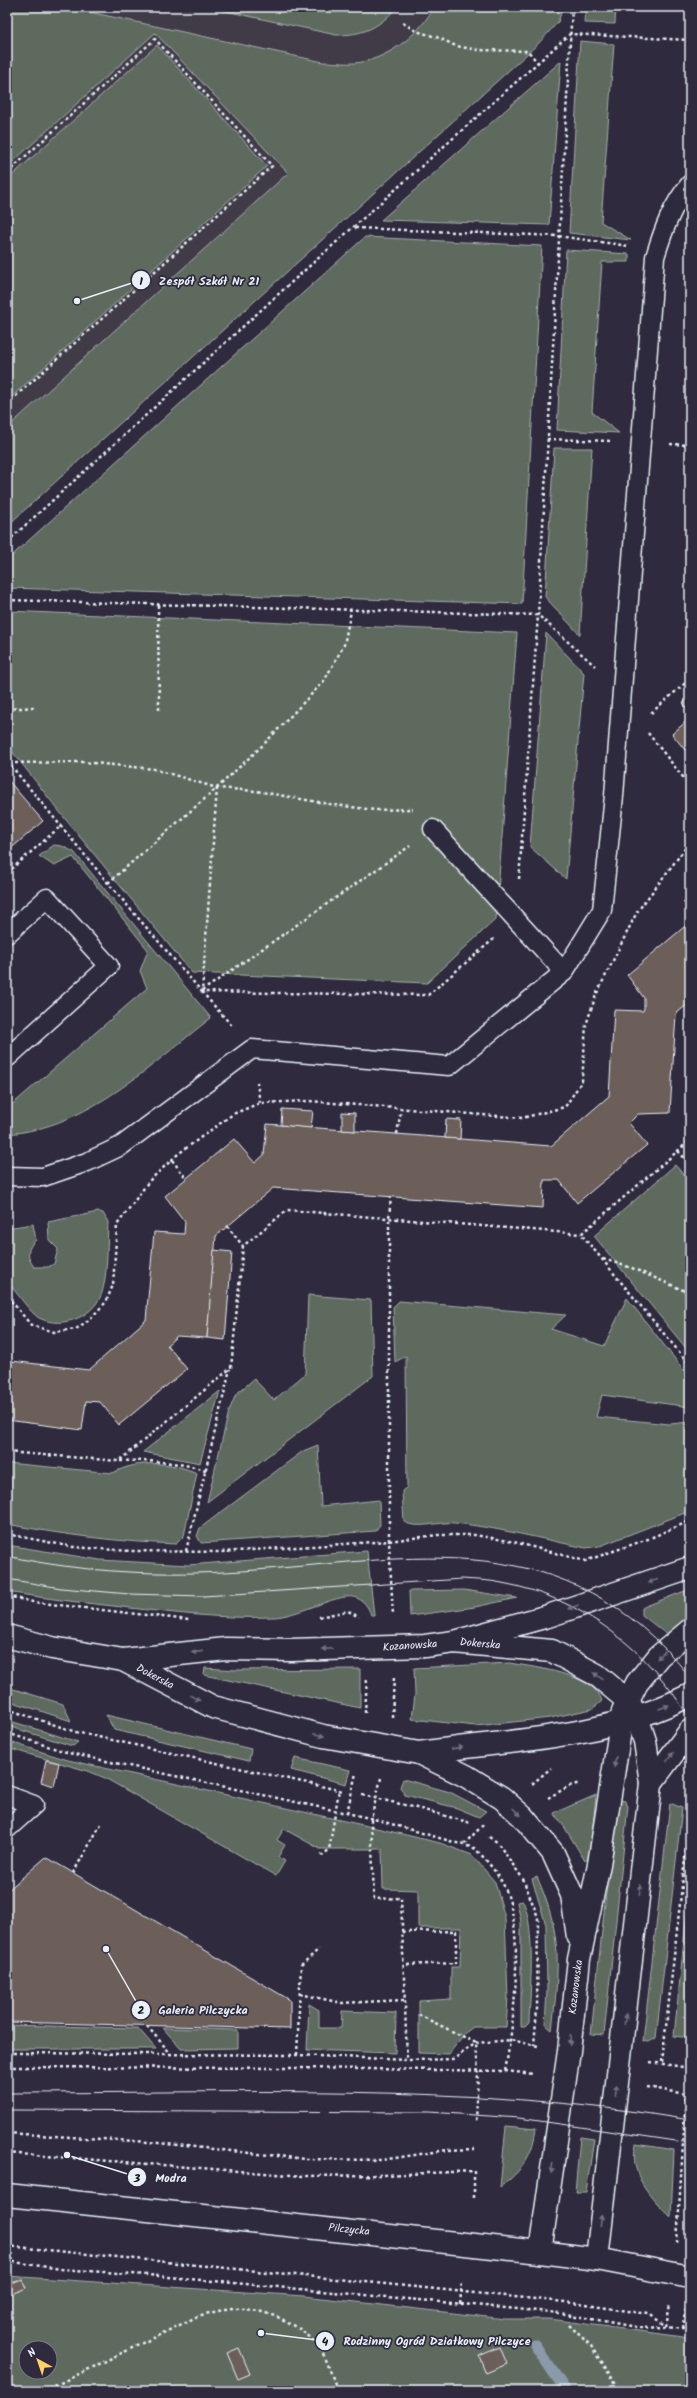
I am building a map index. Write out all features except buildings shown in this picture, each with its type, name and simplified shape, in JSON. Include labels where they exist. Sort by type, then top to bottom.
[{"type":"street","name":"Dokerska","points":[[454,1642],[548,1616],[690,1568]]},
{"type":"street","name":"Kozanowska","points":[[540,2252],[565,2077],[579,1959],[600,1864],[629,1714],[637,1683],[659,1656],[690,1630]]},
{"type":"street","name":"Dokerska","points":[[7,1636],[52,1648],[123,1660],[226,1649],[366,1648]]},
{"type":"street","name":"Dokerska","points":[[419,1753],[559,1737],[593,1730],[629,1714],[597,1675],[552,1651],[454,1642]]},
{"type":"street","name":"Kozanowska","points":[[366,1648],[425,1646],[454,1642]]},
{"type":"street","name":"Dokerska","points":[[123,1660],[213,1708],[323,1736],[419,1753],[466,1776],[502,1798],[541,1838],[552,1853],[572,1895],[578,1928],[579,1959]]},
{"type":"street","points":[[597,2259],[651,1783],[645,1741],[629,1714],[690,1696]]},
{"type":"street","points":[[651,1783],[690,1731]]},
{"type":"street","name":"Pilczycka","points":[[7,2195],[540,2252],[597,2259],[690,2278]]},
{"type":"lane","points":[[7,1176],[43,1177],[87,1162],[121,1146],[252,1049],[449,1066],[564,972],[602,910],[614,796],[655,257],[675,205],[690,184]]},
{"type":"lane","points":[[433,829],[517,918],[564,972]]},
{"type":"lane","points":[[7,934],[47,898],[108,966],[7,1058]]},
{"type":"lane","points":[[7,1795],[34,1805],[7,1829]]},
{"type":"path","points":[[202,992],[428,995],[517,918],[538,615],[572,7]]},
{"type":"path","points":[[403,23],[416,31],[439,38],[456,46],[478,50],[528,51],[538,63]]},
{"type":"path","points":[[7,542],[570,34],[690,40]]},
{"type":"path","points":[[7,172],[155,39],[272,166],[7,404]]},
{"type":"path","points":[[354,228],[558,236],[657,250]]},
{"type":"path","points":[[690,445],[688,445],[690,460]]},
{"type":"path","points":[[7,600],[351,611],[538,615]]},
{"type":"path","points":[[158,605],[159,712]]},
{"type":"path","points":[[108,883],[217,788],[264,744],[324,681],[344,645],[351,611]]},
{"type":"path","points":[[645,717],[690,679]]},
{"type":"path","points":[[7,709],[34,707]]},
{"type":"path","points":[[8,762],[84,762],[154,769],[217,788],[256,791],[335,805],[375,810],[415,809]]},
{"type":"path","points":[[8,762],[62,825],[108,883],[252,1049]]},
{"type":"path","points":[[202,992],[217,788]]},
{"type":"path","points":[[7,873],[62,825]]},
{"type":"path","points":[[202,992],[433,829]]},
{"type":"path","points":[[7,1296],[31,1325],[54,1332],[76,1329],[89,1320],[106,1302],[112,1285],[117,1225],[149,1181],[172,1160],[234,1114],[260,1103],[309,1101],[522,1118],[566,1107],[582,1081],[586,1025],[596,995],[637,912],[690,842]]},
{"type":"path","points":[[243,1246],[287,1210],[581,1234],[687,1143],[690,1099]]},
{"type":"path","points":[[397,1134],[401,1109]]},
{"type":"path","points":[[678,1151],[690,1164]]},
{"type":"path","points":[[172,1160],[186,1178]]},
{"type":"path","points":[[391,1196],[389,1218],[389,1541],[393,1616]]},
{"type":"path","points":[[186,1551],[231,1368],[243,1246],[227,1226]]},
{"type":"path","points":[[581,1234],[690,1365]]},
{"type":"path","points":[[601,1259],[632,1268],[690,1292]]},
{"type":"path","points":[[119,1461],[231,1368]]},
{"type":"path","points":[[7,1452],[119,1461],[153,1460],[178,1463],[206,1470]]},
{"type":"path","points":[[7,1534],[73,1547],[131,1551],[222,1552],[389,1541],[437,1535],[474,1535],[514,1542],[585,1561],[648,1539],[690,1521]]},
{"type":"path","points":[[7,1596],[33,1602],[192,1620]]},
{"type":"path","points":[[316,1617],[348,1611],[356,1614],[362,1619]]},
{"type":"path","points":[[392,1717],[394,1674]]},
{"type":"path","points":[[7,1709],[76,1732],[343,1791]]},
{"type":"path","points":[[7,1733],[69,1753],[371,1819],[474,1848],[484,1857],[504,1886],[514,1924],[515,1960],[511,2040],[505,2071]]},
{"type":"path","points":[[382,1774],[371,1819],[374,1899],[401,1898],[407,2060]]},
{"type":"path","points":[[543,1802],[569,1786]]},
{"type":"path","points":[[321,1856],[329,1850],[339,1790]]},
{"type":"path","points":[[362,1795],[471,1823]]},
{"type":"path","points":[[690,1815],[662,2062],[690,2068]]},
{"type":"path","points":[[73,1873],[101,1824]]},
{"type":"path","points":[[489,1837],[496,1842],[522,1879],[538,1917],[537,2009],[534,2045]]},
{"type":"path","points":[[402,1932],[456,1931],[456,1963],[404,1965]]},
{"type":"path","points":[[297,2055],[301,1965],[319,1949]]},
{"type":"path","points":[[300,1994],[342,2003],[405,2000]]},
{"type":"path","points":[[419,2014],[476,2043]]},
{"type":"path","points":[[147,2026],[171,2054]]},
{"type":"path","points":[[7,2053],[297,2055],[407,2060],[454,2059],[476,2043],[511,2040],[542,2047]]},
{"type":"path","points":[[476,2043],[478,2072],[476,2123]]},
{"type":"path","points":[[7,2067],[297,2068],[404,2071]]},
{"type":"path","points":[[7,2133],[149,2142],[305,2159],[382,2160],[447,2150],[475,2149]]},
{"type":"path","points":[[7,2153],[303,2176],[383,2175],[474,2171],[474,2202]]},
{"type":"path","points":[[7,2246],[565,2302],[649,2314],[666,2327]]},
{"type":"path","points":[[7,2262],[62,2269],[147,2274],[560,2313],[641,2328],[666,2327],[690,2330]]},
{"type":"path","points":[[460,2304],[462,2281]]},
{"type":"path","points":[[682,2329],[687,2304]]},
{"type":"path","points":[[44,2391],[198,2316],[221,2310],[244,2309],[272,2316],[308,2334],[321,2350],[338,2391]]},
{"type":"path","points":[[569,2325],[591,2346],[619,2391]]},
{"type":"shaded area","points":[[7,7],[472,7],[7,428]]},
{"type":"green space","points":[[7,7],[66,7],[323,62],[355,63],[379,57],[401,44],[420,27],[434,7],[563,7],[558,22],[538,44],[7,526],[7,428],[288,173],[155,33],[7,167]]},
{"type":"green space","points":[[207,7],[397,7],[384,20],[370,29],[354,34],[336,35]]},
{"type":"green space","points":[[585,7],[616,7],[615,24],[584,23]]},
{"type":"green space","points":[[580,41],[614,44],[601,222],[631,240],[569,233]]},
{"type":"green space","points":[[157,45],[267,166],[7,401],[7,180]]},
{"type":"green space","points":[[561,61],[549,225],[381,220]]},
{"type":"green space","points":[[365,237],[542,246],[522,604],[7,588],[7,560]]},
{"type":"green space","points":[[566,250],[629,254],[629,262],[602,262],[592,412],[619,433],[557,430]]},
{"type":"green space","points":[[554,448],[592,448],[580,635],[545,597]]},
{"type":"green space","points":[[7,611],[517,633],[496,919],[427,983],[192,973],[70,825],[7,745]]},
{"type":"green space","points":[[546,633],[584,673],[566,879],[530,847]]},
{"type":"green space","points":[[54,845],[62,846],[74,852],[211,1018],[141,1074],[91,1107],[64,1120],[37,1129],[7,1134],[7,1109],[147,988],[140,971],[148,950],[73,857],[54,866],[39,856]]},
{"type":"green space","points":[[675,1165],[690,1182],[690,1353],[594,1236]]},
{"type":"green space","points":[[98,1212],[103,1213],[108,1222],[106,1273],[100,1298],[94,1307],[78,1318],[58,1322],[39,1318],[27,1306],[7,1281],[7,1228],[33,1224],[36,1240],[29,1250],[30,1260],[34,1267],[48,1267],[54,1264],[58,1249],[49,1240],[48,1222]]},
{"type":"green space","points":[[308,1295],[371,1300],[373,1376],[207,1502],[229,1411],[236,1394],[254,1379],[274,1400],[305,1374]]},
{"type":"green space","points":[[627,1298],[690,1378],[690,1407],[602,1395],[596,1417],[670,1424],[690,1422],[690,1511],[600,1546],[586,1548],[471,1525],[449,1523],[416,1525],[404,1522],[402,1491],[407,1487],[406,1356],[395,1362],[393,1307],[399,1301],[566,1315],[551,1329],[604,1346]]},
{"type":"green space","points":[[220,1391],[200,1463],[143,1452]]},
{"type":"green space","points":[[318,1445],[321,1506],[379,1500],[380,1525],[375,1531],[201,1543],[197,1536],[200,1528],[303,1451]]},
{"type":"green space","points":[[7,1463],[113,1473],[144,1464],[166,1464],[197,1473],[184,1536],[176,1544],[133,1542],[70,1535],[7,1524]]},
{"type":"green space","points":[[7,1545],[100,1560],[188,1565],[367,1551],[374,1615],[371,1615],[367,1606],[362,1601],[353,1597],[337,1599],[282,1616],[235,1617],[197,1615],[67,1601],[7,1592]]},
{"type":"green space","points":[[690,1589],[690,1615],[668,1633],[666,1634],[642,1615],[642,1608]]},
{"type":"green space","points":[[464,1590],[517,1598],[475,1607],[410,1616],[409,1591]]},
{"type":"green space","points":[[509,1663],[562,1673],[576,1678],[588,1684],[597,1692],[602,1701],[592,1709],[550,1718],[476,1726],[412,1719],[415,1694],[414,1668]]},
{"type":"green space","points":[[205,1668],[237,1670],[360,1669],[360,1708],[204,1675]]},
{"type":"green space","points":[[7,1687],[63,1704],[71,1721],[7,1700]]},
{"type":"green space","points":[[106,1715],[251,1749],[249,1761],[114,1730]]},
{"type":"green space","points":[[7,1720],[78,1742],[73,1746],[7,1726]]},
{"type":"green space","points":[[7,1741],[68,1760],[440,1843],[472,1855],[495,1882],[505,1918],[508,1997],[506,2027],[473,2027],[465,2033],[449,2054],[419,2053],[419,2001],[451,1999],[451,1967],[460,1967],[461,1928],[418,1928],[418,1890],[383,1889],[382,1849],[320,1849],[284,1829],[277,1840],[285,1845],[278,1857],[285,1861],[276,1876],[105,1778],[88,1771],[7,1748]]},
{"type":"green space","points":[[295,1758],[350,1770],[346,1784],[291,1770]]},
{"type":"green space","points":[[403,1779],[450,1792],[486,1811],[479,1817],[457,1808],[405,1795],[400,1787]]},
{"type":"green space","points":[[596,1795],[590,1857],[585,1861],[554,1813]]},
{"type":"green space","points":[[620,1800],[625,1801],[628,1806],[604,2035],[591,2034],[615,1809]]},
{"type":"green space","points":[[670,1803],[682,1808],[656,2038],[649,2042],[643,2041]]},
{"type":"green space","points":[[537,1877],[551,1917],[557,1952],[556,1989],[552,2030],[545,2024],[547,1991],[546,1925],[532,1879]]},
{"type":"green space","points":[[690,1883],[690,2038],[674,2036]]},
{"type":"green space","points":[[523,1901],[530,1928],[531,1978],[529,2023],[525,2027],[521,2027],[521,1922],[517,1902]]},
{"type":"green space","points":[[309,2004],[319,2010],[319,2028],[341,2028],[342,2011],[396,2013],[395,2053],[307,2050]]},
{"type":"green space","points":[[7,2025],[138,2028],[156,2049],[7,2049]]},
{"type":"green space","points":[[163,2028],[238,2030],[238,2048],[181,2049]]},
{"type":"green space","points":[[506,2126],[536,2129],[532,2148],[525,2162],[508,2181],[500,2187]]},
{"type":"green space","points":[[580,2137],[594,2139],[586,2192],[575,2192]]},
{"type":"green space","points":[[636,2144],[674,2150],[671,2217],[656,2202],[643,2185],[638,2175],[634,2155]]},
{"type":"green space","points":[[7,2276],[304,2296],[505,2319],[550,2319],[690,2338],[690,2391],[7,2391]]},
{"type":"waterway","points":[[535,2345],[566,2391]]},
{"type":"tram line","points":[[7,1556],[36,1562],[95,1570],[154,1573],[242,1571],[427,1558],[484,1561],[539,1572],[592,1593],[642,1627],[690,1677]]},
{"type":"tram line","points":[[7,1579],[61,1588],[129,1594],[204,1596],[462,1579],[502,1583],[531,1590],[559,1601],[586,1614],[611,1631],[634,1650],[655,1671],[674,1695],[690,1720]]},
{"type":"tram line","points":[[7,2093],[350,2092],[435,2095],[520,2100],[605,2108],[690,2120]]},
{"type":"tram line","points":[[7,2110],[429,2112],[519,2118],[690,2143]]},
{"type":"place","name":"Zespół Szkół Nr 21","points":[[77,301]]},
{"type":"place","name":"Galeria Pilczycka","points":[[106,1949]]},
{"type":"place","name":"Modra","points":[[67,2155]]},
{"type":"place","name":"Rodzinny Ogród Działkowy Pilczyce","points":[[261,2333]]}]
